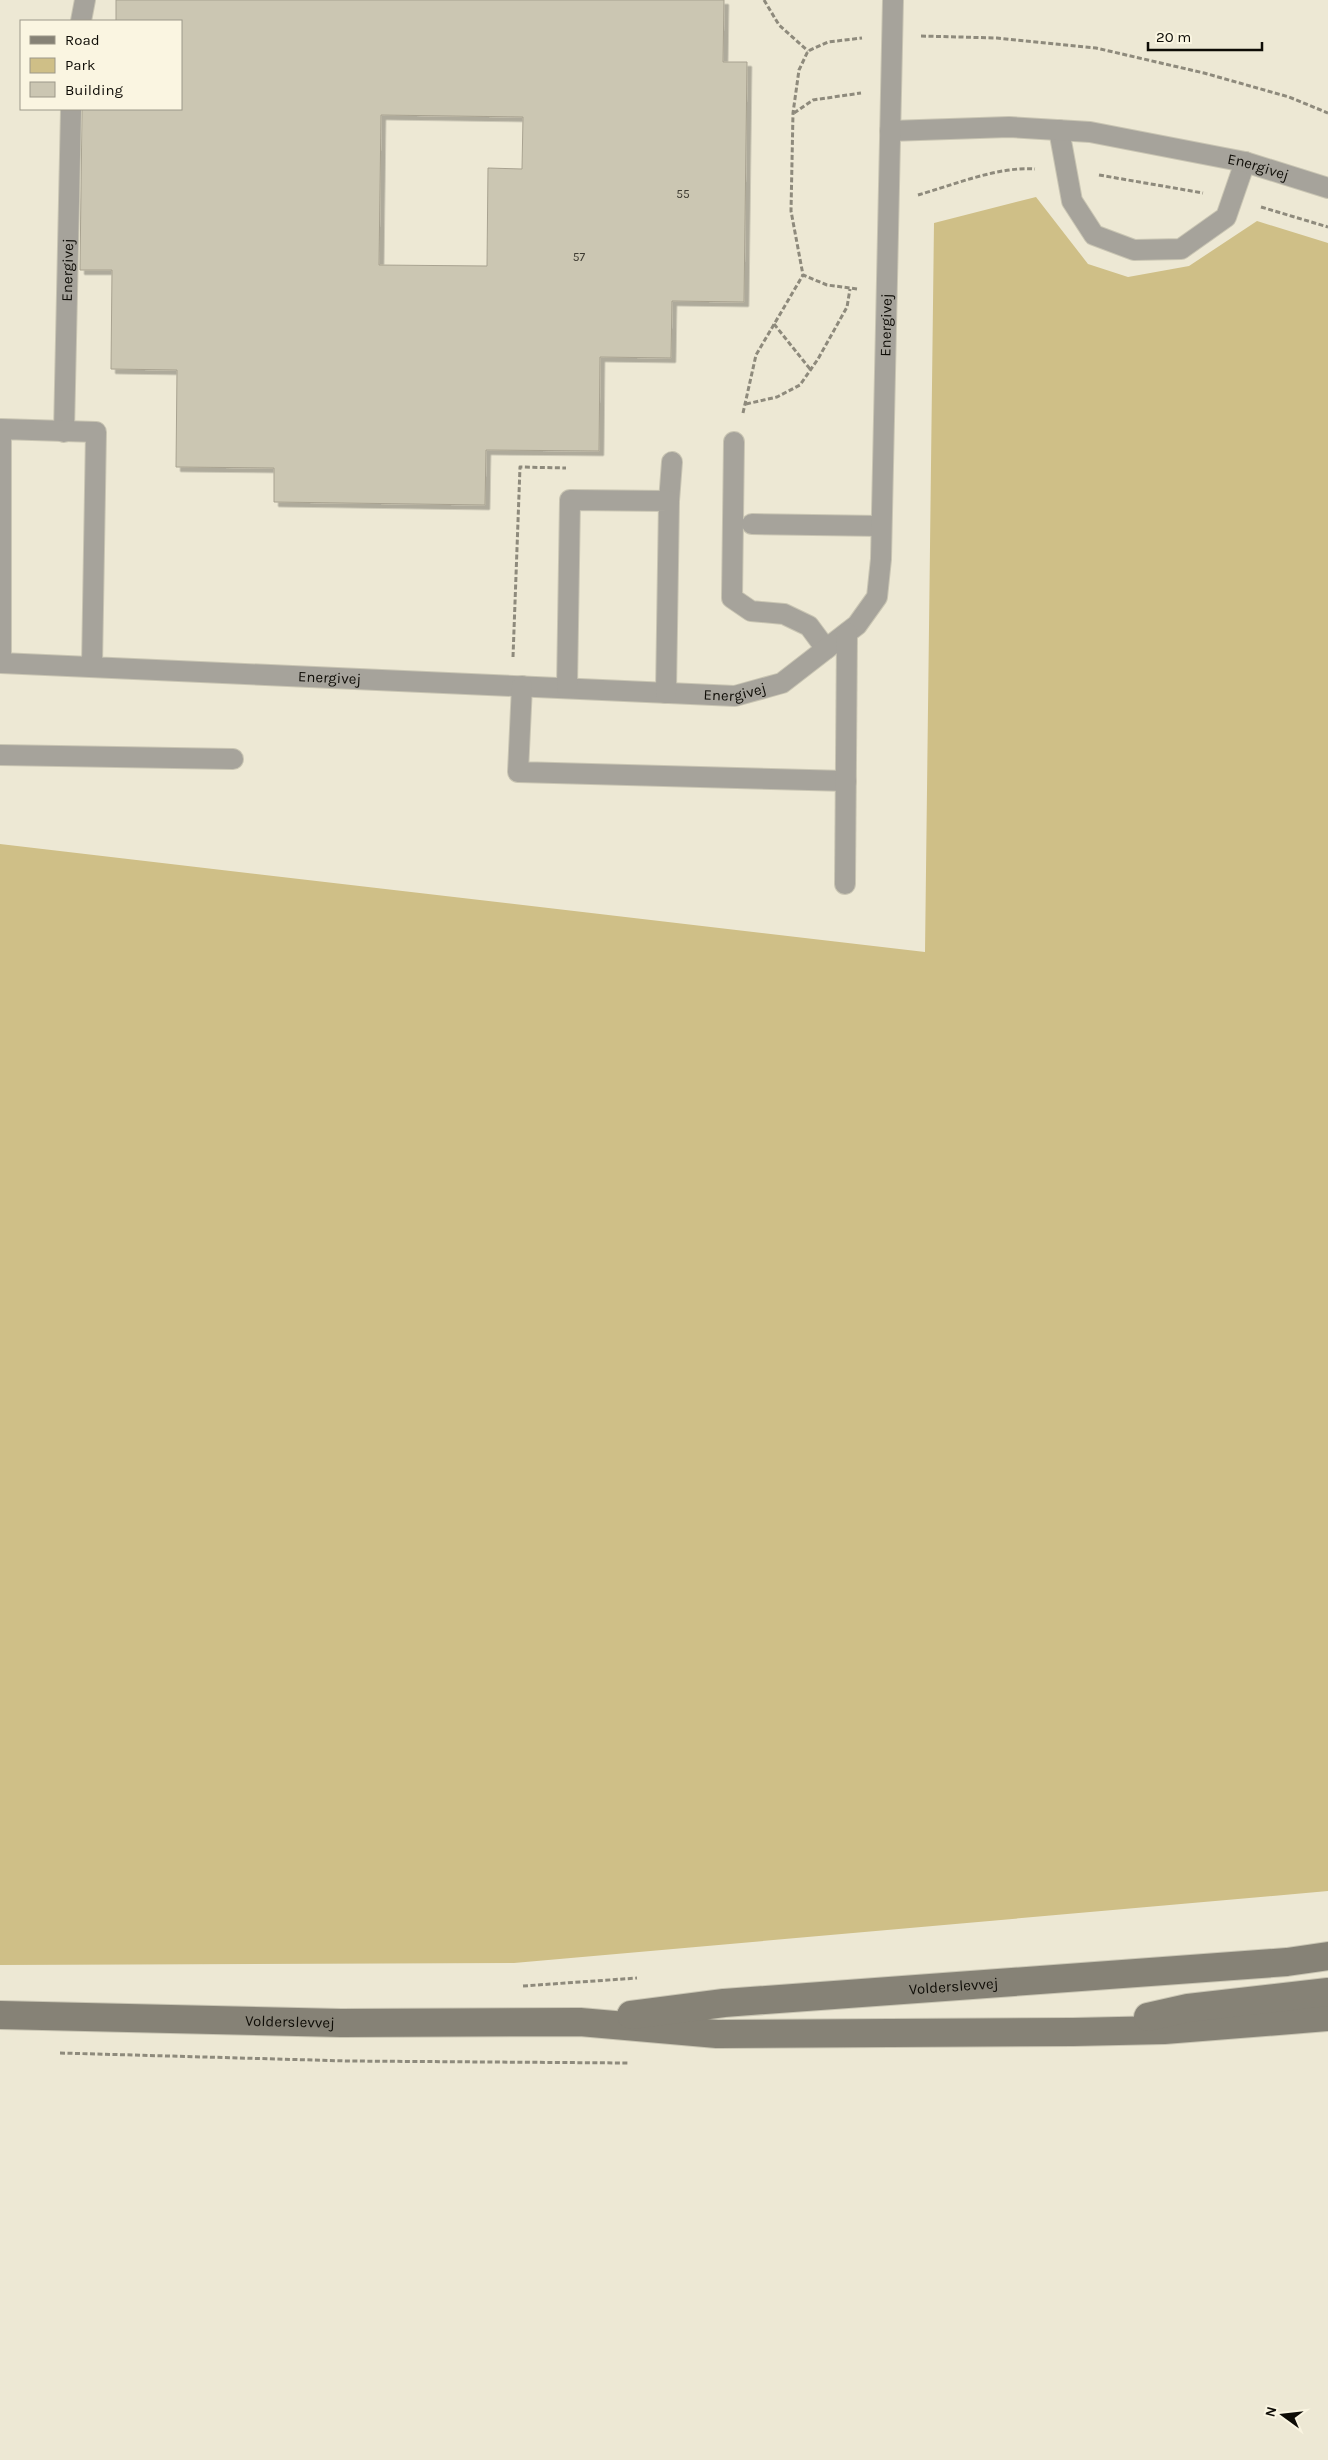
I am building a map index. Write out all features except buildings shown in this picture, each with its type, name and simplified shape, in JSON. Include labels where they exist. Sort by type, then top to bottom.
[{"type":"street","name":"Volderslevvej","points":[[580,2022],[724,2003],[1287,1962],[1328,1956]]},
{"type":"street","points":[[1073,2032],[1188,2008],[1328,1992]]},
{"type":"street","name":"Volderslevvej","points":[[0,2016],[341,2023],[580,2022],[717,2034],[1164,2030],[1328,2018]]},
{"type":"lane","points":[[81,20],[85,0]]},
{"type":"lane","name":"Energivej","points":[[92,666],[96,432],[1,429],[1,663],[735,696],[782,683],[857,626],[877,597],[881,560],[892,0]]},
{"type":"lane","name":"Energivej","points":[[64,432],[71,110]]},
{"type":"lane","name":"Energivej","points":[[890,131],[1009,127],[1090,132],[1245,162],[1328,188]]},
{"type":"lane","points":[[1059,130],[1072,201],[1094,234],[1134,250],[1181,248],[1226,218],[1245,162]]},
{"type":"lane","points":[[734,442],[732,598],[752,611],[784,614],[809,626],[826,649]]},
{"type":"lane","points":[[666,693],[668,501],[672,462]]},
{"type":"lane","points":[[567,688],[570,500],[668,501]]},
{"type":"lane","points":[[752,524],[881,526]]},
{"type":"lane","points":[[845,884],[848,633]]},
{"type":"lane","points":[[522,686],[518,772],[846,781]]},
{"type":"lane","points":[[0,755],[233,760]]},
{"type":"path","points":[[764,0],[780,25],[808,51]]},
{"type":"path","points":[[886,289],[850,289],[827,285],[803,275],[791,212],[793,114],[799,70],[808,51],[828,42],[892,36],[997,38],[1096,48],[1213,76],[1290,97],[1328,113]]},
{"type":"path","points":[[793,114],[813,100],[891,88]]},
{"type":"path","points":[[889,204],[970,179],[1024,168],[1067,171],[1144,181],[1232,199],[1328,227]]},
{"type":"path","points":[[746,404],[777,397],[800,385],[847,307],[850,289]]},
{"type":"path","points":[[774,324],[810,369]]},
{"type":"path","points":[[518,1986],[645,1977]]},
{"type":"green space","points":[[1036,197],[1088,264],[1128,277],[1189,266],[1257,221],[1328,243],[1328,1891],[514,1963],[0,1965],[0,844],[925,952],[934,223]]}]
